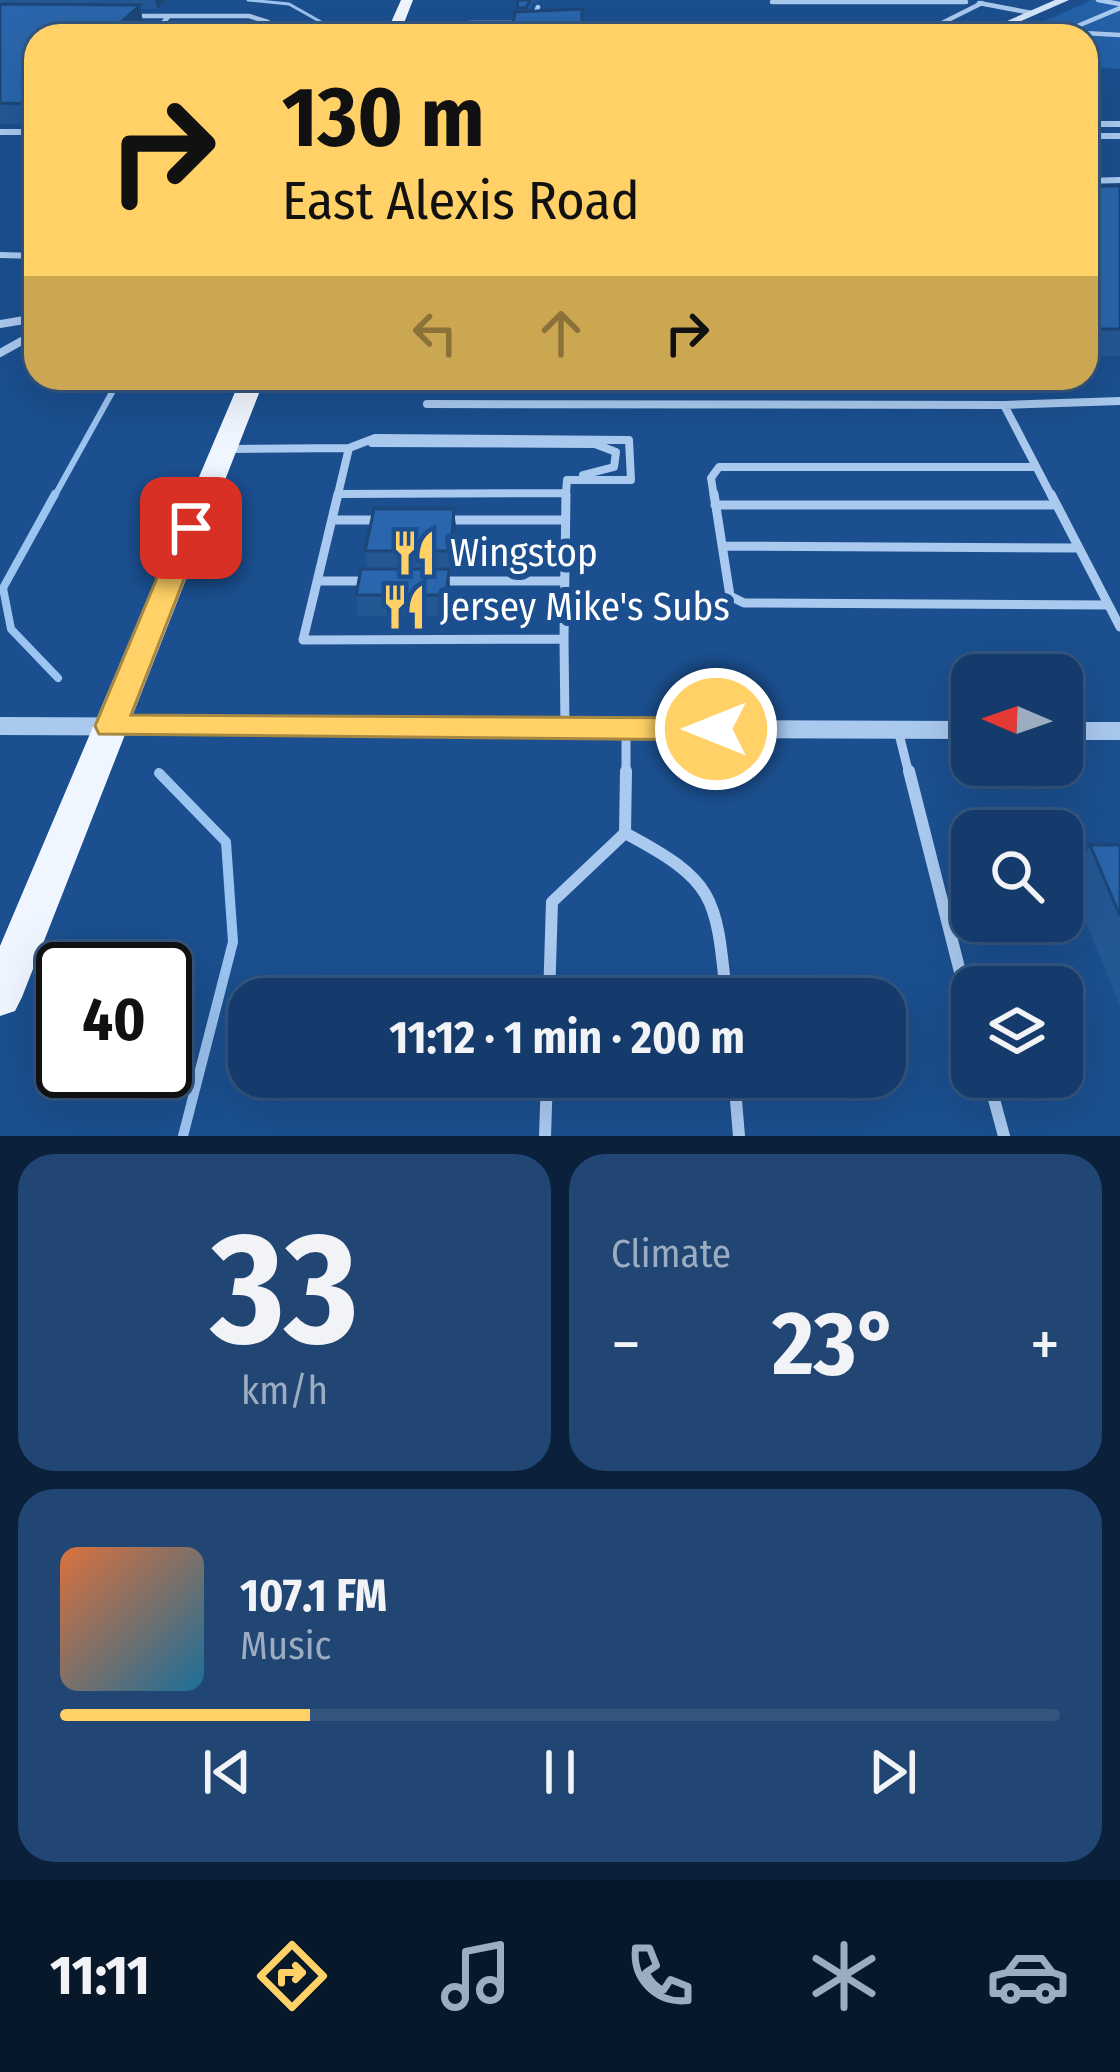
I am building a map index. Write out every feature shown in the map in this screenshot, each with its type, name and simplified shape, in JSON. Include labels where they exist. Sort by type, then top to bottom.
[{"type":"main road","points":[[1006,24],[1064,0]]},
{"type":"main road","points":[[0,997],[248,390]]},
{"type":"street","points":[[0,725],[951,730]]},
{"type":"street","points":[[1083,730],[1120,731]]},
{"type":"lane","points":[[1098,0],[1120,6]]},
{"type":"lane","points":[[772,2],[965,1],[1032,13]]},
{"type":"lane","points":[[940,24],[982,3]]},
{"type":"lane","points":[[1082,24],[1120,6]]},
{"type":"lane","points":[[469,24],[531,23],[538,7]]},
{"type":"lane","points":[[125,16],[256,17],[267,24]]},
{"type":"lane","points":[[162,24],[170,16]]},
{"type":"lane","points":[[427,404],[1120,401]]},
{"type":"lane","points":[[1004,405],[1120,627]]},
{"type":"lane","points":[[224,449],[349,448],[375,438],[629,440],[631,480],[567,480]]},
{"type":"lane","points":[[364,442],[595,445],[616,452],[614,467],[567,480]]},
{"type":"lane","points":[[349,448],[303,640],[565,638]]},
{"type":"lane","points":[[1036,467],[719,467],[711,478],[730,596],[744,603],[1108,605]]},
{"type":"lane","points":[[565,728],[567,480]]},
{"type":"lane","points":[[337,494],[566,493]]},
{"type":"lane","points":[[716,505],[1056,506]]},
{"type":"lane","points":[[332,520],[402,520]]},
{"type":"lane","points":[[425,520],[565,520]]},
{"type":"lane","points":[[722,546],[1078,548]]},
{"type":"lane","points":[[317,581],[385,581]]},
{"type":"lane","points":[[430,581],[565,581]]},
{"type":"lane","points":[[550,978],[552,902],[625,833],[626,728]]},
{"type":"lane","points":[[898,730],[958,966]]},
{"type":"lane","points":[[625,833],[700,878],[717,902],[724,978]]},
{"type":"lane","points":[[545,1136],[546,1098]]},
{"type":"lane","points":[[736,1098],[739,1136]]},
{"type":"lane","points":[[994,1098],[1004,1136]]},
{"type":"shaded area","points":[[1092,0],[1120,0],[1120,69],[1098,68],[1098,24],[1038,24]]},
{"type":"building","points":[[0,4],[140,5],[119,24],[24,24],[24,104],[0,103]]},
{"type":"building","points":[[582,9],[582,24],[513,24],[515,12]]},
{"type":"building","points":[[1098,186],[1120,186],[1120,329],[1098,329]]},
{"type":"building","points":[[374,509],[454,509],[451,551],[365,551]]},
{"type":"building","points":[[361,569],[449,569],[446,595],[356,595]]},
{"type":"building","points":[[1090,845],[1120,845],[1120,916]]},
{"type":"waterway","points":[[248,0],[289,4],[321,24]]},
{"type":"waterway","points":[[54,497],[113,390]]},
{"type":"waterway","points":[[55,494],[3,588],[11,629],[58,678]]},
{"type":"waterway","points":[[159,773],[226,842],[233,942],[183,1136]]},
{"type":"place","name":"Wingstop","points":[[414,553]]},
{"type":"place","name":"Jersey Mike's Subs","points":[[404,607]]},
{"type":"route","points":[[191,528],[110,726],[716,729]]}]
